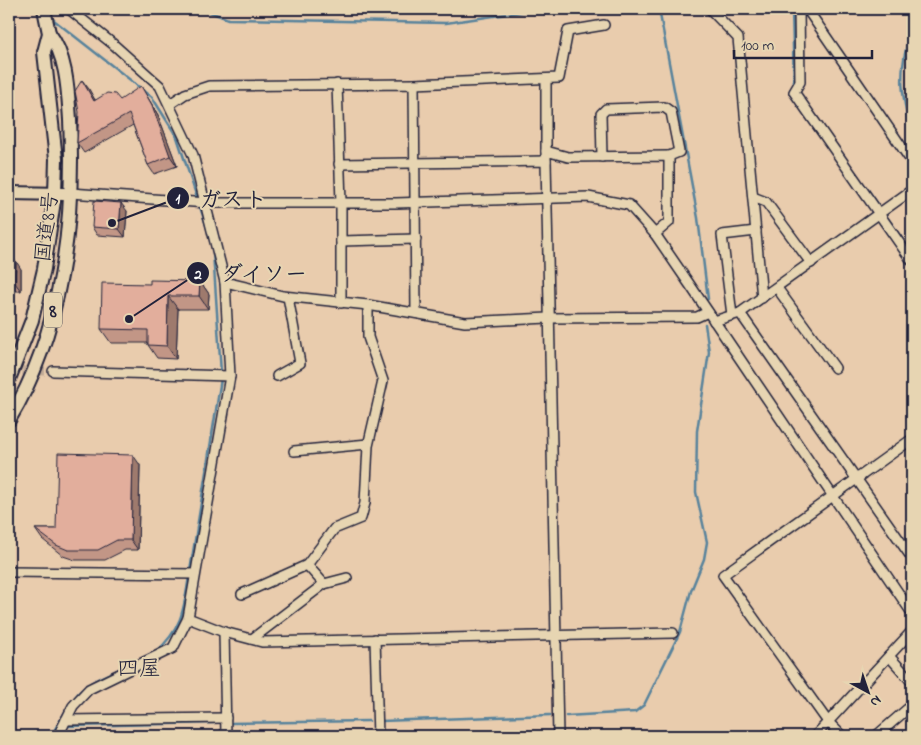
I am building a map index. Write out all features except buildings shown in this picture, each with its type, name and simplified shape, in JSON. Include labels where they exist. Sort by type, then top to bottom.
[{"type":"highway","name":"国道8号","points":[[10,420],[37,360],[57,296],[68,231],[71,193],[68,92],[58,45],[46,18]]},
{"type":"highway","name":"国道8号","points":[[9,379],[32,320],[44,269],[55,194],[56,159],[44,52],[46,18]]},
{"type":"highway","points":[[9,193],[71,193]]},
{"type":"street","points":[[58,736],[73,706],[89,689],[173,648],[188,618],[194,574],[230,376],[225,282],[193,155],[160,86],[113,44],[69,9]]},
{"type":"street","points":[[710,9],[738,38],[762,298]]},
{"type":"street","points":[[799,9],[800,82],[794,92],[882,212],[912,261]]},
{"type":"street","points":[[807,9],[912,162]]},
{"type":"street","points":[[170,104],[185,94],[208,86],[414,84],[559,78],[568,31],[604,25]]},
{"type":"street","points":[[546,79],[545,200],[558,736]]},
{"type":"street","points":[[337,84],[341,203],[341,303]]},
{"type":"street","points":[[414,84],[416,313]]},
{"type":"street","points":[[339,164],[415,163],[546,156],[568,158],[669,156],[679,152],[671,112],[664,107],[606,108],[601,114],[602,157]]},
{"type":"street","points":[[655,234],[669,222],[669,156]]},
{"type":"street","points":[[714,321],[736,314],[762,298],[912,190]]},
{"type":"street","points":[[71,193],[206,203],[416,203],[588,197],[629,205],[655,234],[912,613]]},
{"type":"street","points":[[753,197],[766,202],[811,263]]},
{"type":"street","points":[[756,231],[722,235],[736,314],[857,479],[912,558]]},
{"type":"street","points":[[341,241],[416,239]]},
{"type":"street","points":[[225,282],[288,297],[368,305],[465,322],[548,318],[697,317],[708,312]]},
{"type":"street","points":[[776,288],[835,368]]},
{"type":"street","points":[[277,376],[300,363],[288,297]]},
{"type":"street","points":[[242,594],[307,565],[334,529],[362,518],[365,503],[368,444],[383,381],[368,337],[368,305]]},
{"type":"street","points":[[53,371],[230,376]]},
{"type":"street","points":[[842,736],[828,722],[723,575],[912,439]]},
{"type":"street","points":[[294,450],[368,444]]},
{"type":"street","points":[[307,565],[324,584]]},
{"type":"street","points":[[9,572],[194,574]]},
{"type":"street","points":[[252,638],[324,584],[346,578]]},
{"type":"street","points":[[188,618],[224,632],[262,642],[673,633]]},
{"type":"street","points":[[815,736],[912,631]]},
{"type":"street","points":[[224,632],[226,736]]},
{"type":"street","points":[[375,639],[378,736]]},
{"type":"street","points":[[889,656],[912,682]]},
{"type":"street","points":[[876,736],[912,705]]},
{"type":"street","points":[[66,720],[226,718]]},
{"type":"waterway","points":[[202,9],[228,19],[446,23],[541,9]]},
{"type":"waterway","points":[[659,9],[698,218],[708,299]]},
{"type":"waterway","points":[[792,9],[794,85]]},
{"type":"waterway","points":[[50,17],[152,97],[177,137],[209,234]]},
{"type":"waterway","points":[[912,29],[902,72],[903,96],[912,139]]},
{"type":"waterway","points":[[866,187],[912,253]]},
{"type":"waterway","points":[[213,252],[221,373]]},
{"type":"waterway","points":[[566,716],[635,712],[644,705],[680,632],[691,591],[704,559],[707,542],[696,492],[697,431],[709,352],[705,324]]},
{"type":"waterway","points":[[190,571],[221,379]]},
{"type":"waterway","points":[[155,653],[171,636],[180,618],[189,576]]},
{"type":"waterway","points":[[71,703],[76,695],[89,684],[129,665]]},
{"type":"waterway","points":[[51,736],[66,710]]},
{"type":"waterway","points":[[381,721],[550,715]]},
{"type":"waterway","points":[[230,723],[369,721]]},
{"type":"waterway","points":[[68,726],[214,723]]},
{"type":"tunnel","points":[[9,371],[53,371]]},
{"type":"place","name":"ガスト","points":[[112,223]]},
{"type":"place","name":"ダイソー","points":[[129,319]]},
{"type":"district","name":"四屋","points":[[139,667]]}]
